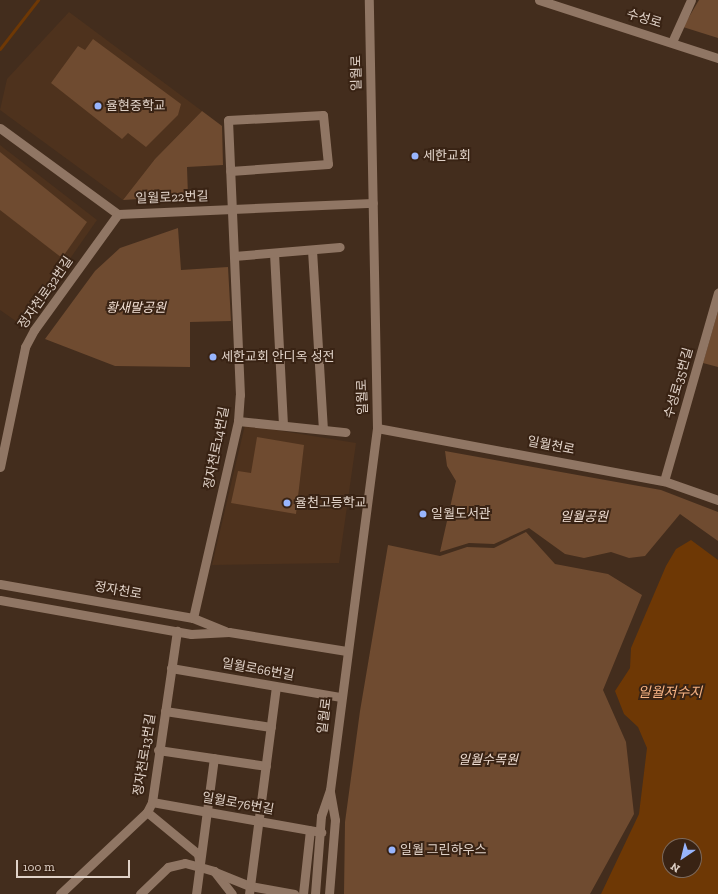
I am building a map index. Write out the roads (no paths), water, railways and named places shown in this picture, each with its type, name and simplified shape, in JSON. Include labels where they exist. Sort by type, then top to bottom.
[{"type":"street","name":"일월로","points":[[315,894],[321,832],[321,816],[330,790],[340,697],[371,487],[377,428],[369,0]]},
{"type":"street","name":"수성로","points":[[538,0],[718,58]]},
{"type":"street","points":[[672,42],[691,0]]},
{"type":"street","name":"정자천로14번길","points":[[193,618],[238,421],[240,396],[230,171],[228,120],[323,115],[328,164],[230,171]]},
{"type":"street","name":"일월로22번길","points":[[0,128],[118,214],[373,203]]},
{"type":"street","name":"정자천로32번길","points":[[0,467],[25,347],[34,330],[118,214]]},
{"type":"street","points":[[234,256],[340,247]]},
{"type":"street","points":[[312,250],[322,430]]},
{"type":"street","points":[[274,253],[283,425]]},
{"type":"street","name":"수성로35번길","points":[[664,481],[718,293]]},
{"type":"street","points":[[238,421],[345,432]]},
{"type":"street","name":"일월천로","points":[[377,428],[664,481],[718,500]]},
{"type":"street","name":"정자천로","points":[[0,584],[193,618],[229,632],[346,651]]},
{"type":"street","name":"정자천로","points":[[0,600],[176,632],[191,634],[229,632]]},
{"type":"street","name":"정자천로13번길","points":[[60,894],[147,812],[152,802],[158,750],[176,632]]},
{"type":"street","name":"일월로66번길","points":[[171,668],[340,697]]},
{"type":"street","points":[[250,890],[276,687]]},
{"type":"street","points":[[165,711],[271,727]]},
{"type":"street","points":[[158,750],[266,766]]},
{"type":"street","points":[[196,894],[214,758]]},
{"type":"street","name":"일월로","points":[[329,894],[335,820],[330,790]]},
{"type":"street","name":"일월로76번길","points":[[152,802],[321,832]]},
{"type":"street","points":[[147,812],[198,854],[200,867]]},
{"type":"street","points":[[303,894],[310,830]]},
{"type":"street","points":[[140,894],[168,867],[185,863],[214,871],[250,890],[294,894]]},
{"type":"street","points":[[214,871],[232,894]]},
{"type":"water","name":"일월저수지","points":[[691,540],[718,560],[718,894],[601,894],[639,814],[647,748],[638,727],[624,714],[615,691],[630,668],[631,648],[666,566],[676,549]]},
{"type":"waterway","points":[[0,49],[38,0]]},
{"type":"place","name":"율현중학교","points":[[98,106]]},
{"type":"place","name":"세한교회","points":[[415,156]]},
{"type":"place","name":"세한교회 안디옥 성전","points":[[213,357]]},
{"type":"place","name":"율천고등학교","points":[[287,503]]},
{"type":"place","name":"일월도서관","points":[[423,514]]},
{"type":"place","name":"일월 그린하우스","points":[[392,850]]},
{"type":"park label","name":"황새말공원","points":[[136,308]]},
{"type":"park label","name":"일월공원","points":[[584,517]]},
{"type":"park label","name":"일월수목원","points":[[488,760]]}]
